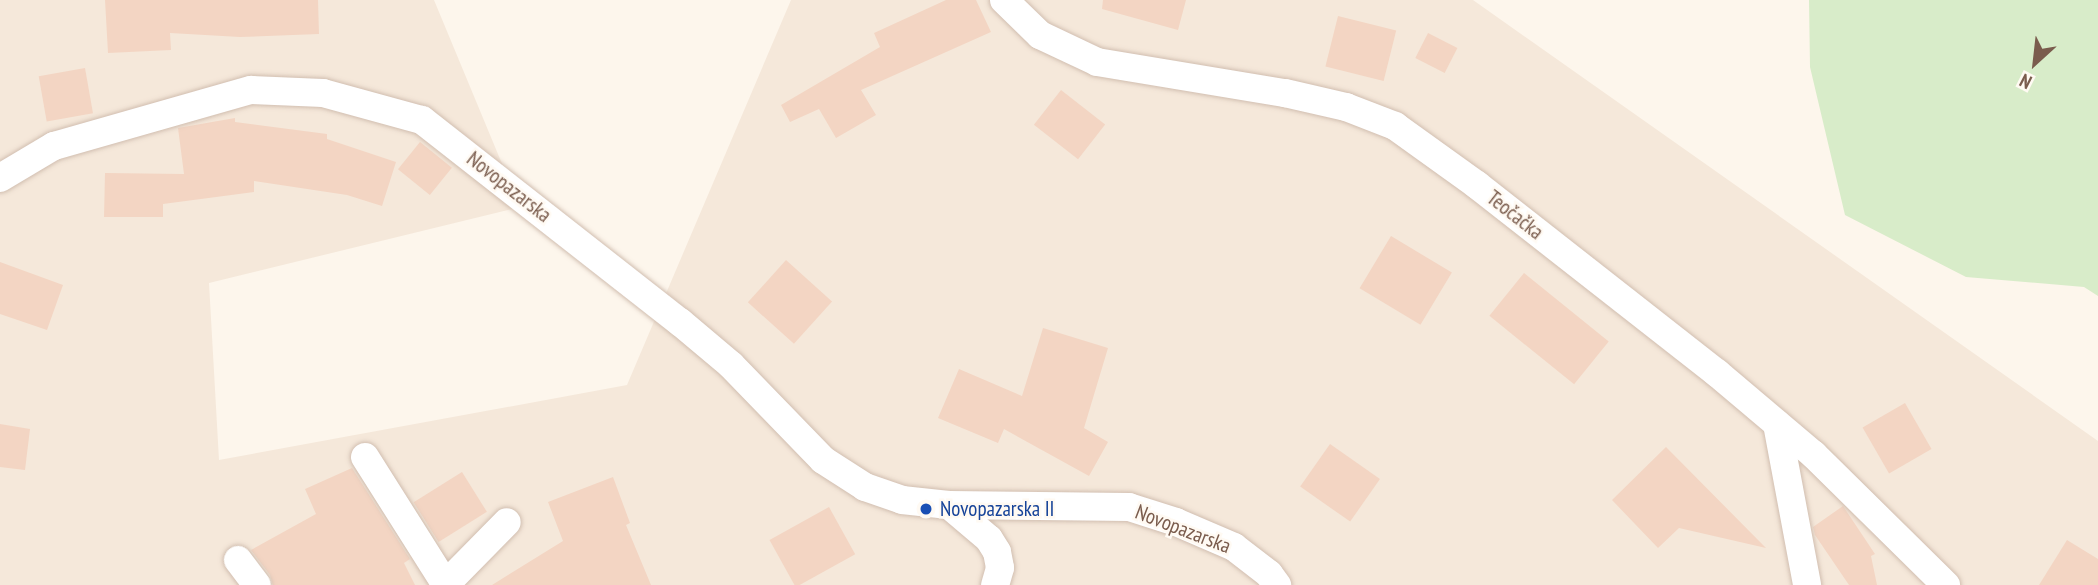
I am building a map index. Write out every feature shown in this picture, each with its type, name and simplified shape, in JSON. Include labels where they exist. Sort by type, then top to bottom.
[{"type":"street","name":"Teočačka","points":[[1004,0],[1040,35],[1061,48],[1097,62],[1285,93],[1346,107],[1395,126],[1459,171],[1641,312],[1777,424],[1813,454],[1947,585]]},
{"type":"street","name":"Novopazarska","points":[[0,178],[54,146],[251,90],[323,93],[422,120],[721,356],[823,460],[865,487],[902,500],[949,505],[1129,507],[1176,522],[1234,547],[1269,574],[1277,585]]},
{"type":"street","points":[[1777,424],[1807,585]]},
{"type":"street","points":[[365,457],[445,585],[508,522]]},
{"type":"street","points":[[949,505],[989,539],[997,552],[1000,568],[995,585]]},
{"type":"street","points":[[238,560],[257,585]]},
{"type":"shaded area","points":[[0,0],[434,0],[520,207],[209,283],[219,460],[627,385],[791,0],[1473,0],[2098,441],[2098,585],[0,585]]},
{"type":"green space","points":[[1809,0],[2098,0],[2098,296],[2084,287],[1966,277],[1845,215],[1810,67]]},
{"type":"building","points":[[105,0],[318,0],[319,34],[240,37],[170,33],[171,50],[108,53]]},
{"type":"building","points":[[946,0],[976,0],[991,32],[861,90],[876,115],[836,138],[819,109],[790,122],[781,105],[880,47],[874,33]]},
{"type":"building","points":[[1103,0],[1186,0],[1178,30],[1102,9]]},
{"type":"building","points":[[1338,16],[1396,31],[1384,81],[1325,66]]},
{"type":"building","points":[[1428,33],[1457,48],[1445,73],[1415,58]]},
{"type":"building","points":[[85,68],[93,113],[47,121],[39,76]]},
{"type":"building","points":[[1061,90],[1105,124],[1078,159],[1034,125]]},
{"type":"building","points":[[235,118],[235,122],[327,134],[327,139],[396,162],[382,206],[347,195],[254,181],[254,192],[163,204],[163,217],[104,217],[105,173],[184,174],[178,128]]},
{"type":"building","points":[[420,142],[452,168],[430,195],[398,169]]},
{"type":"building","points":[[1391,236],[1452,273],[1420,325],[1360,288]]},
{"type":"building","points":[[786,260],[832,301],[794,344],[748,302]]},
{"type":"building","points":[[0,262],[63,285],[47,330],[0,314]]},
{"type":"building","points":[[1524,273],[1609,342],[1574,384],[1489,316]]},
{"type":"building","points":[[1043,328],[1108,348],[1084,428],[1108,442],[1089,476],[1004,429],[998,443],[938,418],[959,369],[1022,396]]},
{"type":"building","points":[[1905,403],[1932,449],[1889,473],[1863,428]]},
{"type":"building","points":[[0,424],[30,429],[25,470],[0,467]]},
{"type":"building","points":[[1330,444],[1380,479],[1350,522],[1300,487]]},
{"type":"building","points":[[1666,447],[1766,548],[1679,528],[1658,548],[1612,500]]},
{"type":"building","points":[[352,468],[410,559],[404,563],[415,585],[273,585],[270,575],[251,550],[316,514],[305,489]]},
{"type":"building","points":[[462,472],[487,512],[439,542],[414,502]]},
{"type":"building","points":[[613,477],[630,523],[626,525],[651,585],[492,585],[563,541],[548,502]]},
{"type":"building","points":[[1843,506],[1875,554],[1871,556],[1877,585],[1849,585],[1815,535],[1813,527]]},
{"type":"building","points":[[829,507],[855,554],[800,585],[794,585],[770,540]]},
{"type":"building","points":[[2067,540],[2098,559],[2098,585],[2039,585]]},
{"type":"place","name":"Novopazarska II","points":[[926,509]]}]
